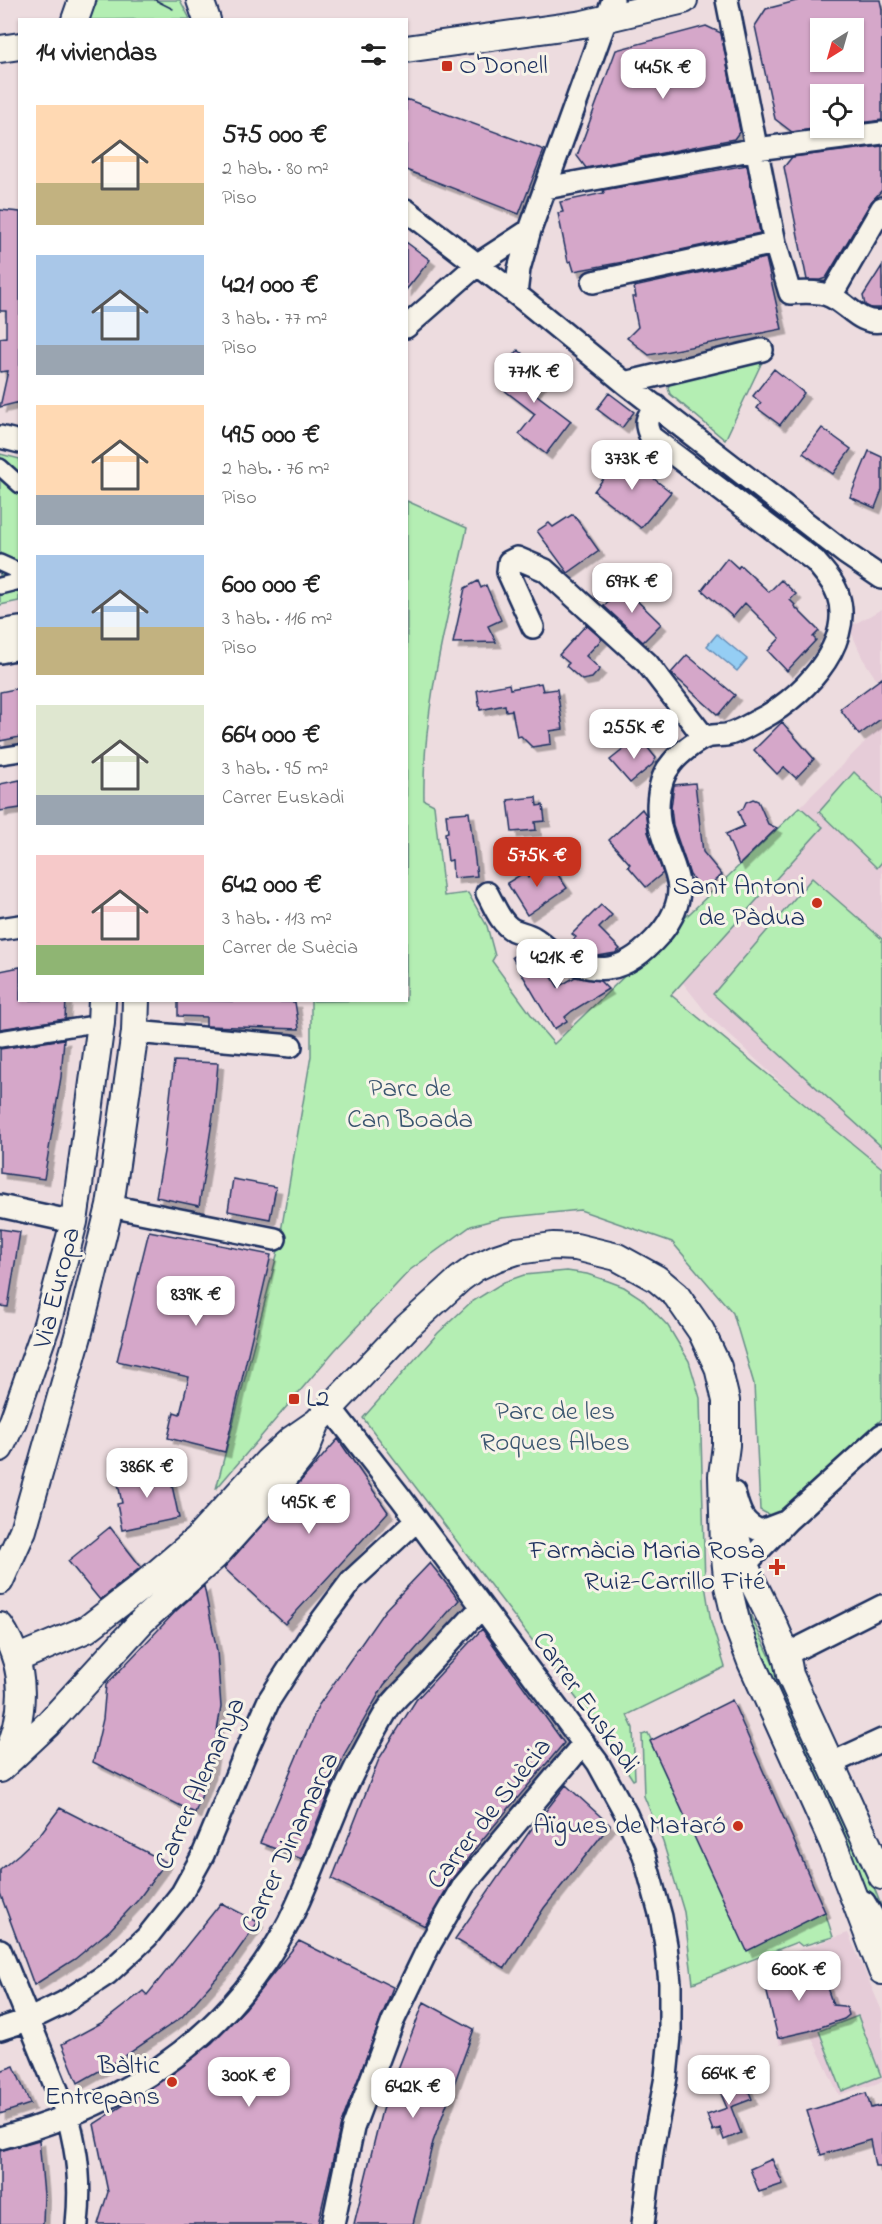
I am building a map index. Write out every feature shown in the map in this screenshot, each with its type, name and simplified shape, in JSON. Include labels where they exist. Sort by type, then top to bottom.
[{"type":"street","points":[[76,18],[82,0]]},
{"type":"street","points":[[200,0],[206,18]]},
{"type":"street","points":[[408,49],[609,10],[684,0]]},
{"type":"street","points":[[727,0],[775,243],[790,292],[831,296],[856,316],[866,320],[882,321]]},
{"type":"street","points":[[516,294],[519,269],[530,230],[609,10]]},
{"type":"street","points":[[0,49],[18,46]]},
{"type":"street","points":[[546,188],[756,149],[882,133]]},
{"type":"street","points":[[831,296],[882,208]]},
{"type":"street","points":[[408,212],[516,294],[624,383],[878,573]]},
{"type":"street","points":[[408,325],[478,264],[530,230]]},
{"type":"street","points":[[593,282],[775,243]]},
{"type":"street","points":[[624,383],[762,351]]},
{"type":"street","points":[[487,893],[502,921],[512,929],[534,938],[566,960],[584,966],[602,968],[620,967],[637,957],[670,922],[679,890],[675,870],[661,834],[659,793],[663,775],[679,755],[704,737],[729,734],[758,721],[787,702],[810,682],[836,641],[841,626],[841,607],[837,593],[815,561],[651,437],[646,428],[648,415],[656,406]]},
{"type":"street","points":[[0,437],[18,442]]},
{"type":"street","points":[[0,467],[18,483]]},
{"type":"street","points":[[533,627],[508,572],[509,562],[517,558],[545,570],[647,663],[704,737]]},
{"type":"street","points":[[0,563],[18,571]]},
{"type":"street","points":[[0,586],[18,582]]},
{"type":"street","points":[[0,631],[18,628]]},
{"type":"street","points":[[0,652],[18,648]]},
{"type":"street","points":[[0,756],[18,753]]},
{"type":"street","points":[[0,930],[18,926]]},
{"type":"street","name":"Via Europa","points":[[0,1581],[23,1530],[78,1336],[110,1206],[135,1032],[136,1002]]},
{"type":"street","points":[[0,1039],[101,1012]]},
{"type":"street","name":"Via Europa","points":[[0,1448],[47,1324],[74,1222],[101,1012]]},
{"type":"street","points":[[135,1032],[291,1047]]},
{"type":"street","points":[[0,1206],[74,1222]]},
{"type":"street","points":[[110,1206],[275,1239]]},
{"type":"street","points":[[16,1659],[87,1629],[196,1540],[268,1461],[323,1415],[407,1327],[475,1268],[496,1257],[517,1251],[553,1246],[576,1247],[617,1257],[636,1266],[675,1295],[701,1331],[718,1367],[726,1401],[722,1506],[728,1586],[737,1625],[751,1662],[833,1843],[882,1932]]},
{"type":"street","points":[[0,1768],[48,1724],[143,1620],[214,1557],[305,1452],[323,1415]]},
{"type":"street","name":"Carrer Euskadi","points":[[323,1415],[417,1520],[584,1743],[598,1763],[626,1814],[644,1855],[666,1945],[670,1983],[670,2036],[666,2078],[653,2145],[643,2224]]},
{"type":"street","points":[[728,1586],[744,1564],[788,1520],[882,1435]]},
{"type":"street","points":[[726,1445],[733,1475],[737,1545],[755,1591],[787,1654],[790,1674],[882,1876]]},
{"type":"street","points":[[734,1493],[740,1513],[752,1528],[761,1532],[788,1520]]},
{"type":"street","name":"Carrer Alemanya","points":[[0,2029],[28,2020],[63,2004],[107,1974],[147,1937],[182,1893],[204,1855],[245,1754],[275,1691],[310,1636],[351,1581],[417,1520]]},
{"type":"street","points":[[787,1654],[882,1606]]},
{"type":"street","name":"Carrer Dinamarca","points":[[0,2138],[68,2117],[142,2080],[185,2050],[231,2006],[268,1958],[288,1923],[308,1882],[345,1791],[388,1709],[481,1608]]},
{"type":"street","points":[[0,1626],[16,1659],[22,1693],[21,1710],[13,1744],[0,1768]]},
{"type":"street","points":[[832,1763],[882,1740]]},
{"type":"street","name":"Carrer de Suècia","points":[[333,2224],[353,2128],[393,2021],[430,1944],[464,1885],[584,1743]]},
{"type":"street","points":[[833,1843],[882,1971]]},
{"type":"street","points":[[0,1950],[68,2117],[75,2145],[80,2193],[77,2224]]},
{"type":"shaded area","points":[[882,609],[882,688],[863,659],[849,627]]},
{"type":"shaded area","name":"Sant Antoni de Pàdua","points":[[882,725],[882,1167],[829,1127],[709,1016],[679,978],[823,827],[800,807]]},
{"type":"shaded area","points":[[848,1933],[882,2011],[882,2082],[839,2095],[810,2034],[780,2045],[760,1964]]},
{"type":"green space","points":[[98,0],[180,0],[189,18],[89,18]]},
{"type":"green space","points":[[762,362],[725,440],[670,394],[668,388],[670,383],[685,375]]},
{"type":"green space","points":[[0,454],[18,458],[18,601],[0,605]]},
{"type":"green space","name":"Parc de Can Boada","points":[[408,501],[467,528],[438,663],[424,766],[424,800],[434,805],[444,896],[468,893],[487,926],[495,956],[492,961],[554,1044],[800,807],[823,827],[671,995],[882,1168],[882,1419],[773,1517],[760,1510],[754,1384],[733,1313],[672,1242],[580,1210],[501,1218],[471,1226],[410,1270],[335,1350],[216,1489],[277,1255],[311,1056],[311,1002],[408,1002]]},
{"type":"green space","points":[[854,772],[882,799],[882,862],[877,868],[819,812]]},
{"type":"green space","points":[[812,878],[882,939],[882,1147],[713,994]]},
{"type":"green space","name":"Parc de les Roques Albes","points":[[567,1271],[587,1274],[608,1281],[624,1287],[641,1298],[668,1326],[689,1361],[700,1398],[705,1585],[711,1622],[725,1667],[627,1715],[633,1728],[635,1779],[633,1780],[599,1728],[363,1418],[438,1333],[470,1303],[504,1282],[524,1275]]},
{"type":"green space","points":[[740,1593],[851,1828],[882,1908],[882,1930],[748,1644]]},
{"type":"green space","points":[[648,1733],[747,1950],[825,1912],[833,1937],[802,1946],[797,1942],[693,1983],[684,1912],[663,1842],[644,1796],[642,1735]]},
{"type":"green space","points":[[858,2016],[881,2076],[842,2091],[819,2031]]},
{"type":"water","points":[[717,634],[747,659],[737,671],[707,646]]},
{"type":"building","points":[[800,0],[880,0],[882,9],[882,120],[864,123],[864,84],[810,84],[810,129],[792,132],[775,119],[755,26],[766,9]]},
{"type":"building","points":[[706,26],[721,33],[740,131],[734,139],[586,168],[577,156],[616,50]]},
{"type":"building","points":[[408,100],[544,150],[519,214],[408,171]]},
{"type":"building","points":[[882,146],[882,190],[871,202],[826,278],[807,280],[784,167],[792,157]]},
{"type":"building","points":[[747,165],[760,233],[574,271],[571,261],[568,262],[558,213],[563,212],[560,202],[604,193],[603,190]]},
{"type":"building","points":[[0,210],[18,212],[18,402],[0,407],[8,371],[0,372],[0,338],[6,337],[6,311],[0,311]]},
{"type":"building","points":[[408,244],[430,260],[408,288]]},
{"type":"building","points":[[766,258],[782,329],[649,355],[627,338],[638,327],[632,297],[636,297],[634,287]]},
{"type":"building","points":[[882,266],[882,308],[871,308],[865,305],[863,296]]},
{"type":"building","points":[[518,350],[541,368],[537,372],[544,378],[533,392],[571,421],[546,454],[519,434],[535,414],[504,390],[510,361]]},
{"type":"building","points":[[774,369],[804,393],[780,425],[757,408],[761,403],[753,396]]},
{"type":"building","points":[[609,393],[634,412],[622,428],[597,409]]},
{"type":"building","points":[[822,428],[851,449],[833,474],[803,453]]},
{"type":"building","points":[[869,451],[882,457],[882,490],[875,508],[850,497]]},
{"type":"building","points":[[622,454],[671,492],[641,528],[594,491]]},
{"type":"building","points":[[573,514],[599,551],[568,573],[537,531],[549,523],[553,527]]},
{"type":"building","points":[[727,558],[738,568],[740,565],[769,592],[781,580],[796,594],[790,600],[794,606],[819,631],[813,637],[816,640],[787,671],[768,651],[780,638],[745,603],[733,617],[702,590]]},
{"type":"building","points":[[478,581],[481,588],[486,585],[501,620],[488,626],[496,642],[453,643],[465,588]]},
{"type":"building","points":[[622,586],[661,624],[643,642],[604,606]]},
{"type":"building","points":[[586,625],[602,639],[586,656],[600,669],[592,678],[582,680],[566,666],[569,663],[559,655]]},
{"type":"building","points":[[687,655],[735,695],[718,715],[671,673]]},
{"type":"building","points":[[882,678],[882,718],[859,735],[840,709]]},
{"type":"building","points":[[541,683],[543,691],[557,689],[563,729],[550,731],[551,744],[532,747],[521,736],[517,737],[512,710],[506,711],[505,705],[480,710],[477,690],[509,684],[510,689]]},
{"type":"building","points":[[18,688],[18,737],[0,741],[0,692]]},
{"type":"building","points":[[782,722],[814,759],[796,778],[784,767],[777,774],[754,750]]},
{"type":"building","points":[[639,737],[656,758],[652,765],[630,783],[610,760]]},
{"type":"building","points":[[18,780],[18,808],[0,811],[0,784]]},
{"type":"building","points":[[695,783],[703,852],[722,875],[702,890],[690,875],[673,825],[671,808],[674,785]]},
{"type":"building","points":[[536,797],[537,806],[543,805],[545,821],[535,822],[536,830],[512,832],[508,800]]},
{"type":"building","points":[[753,799],[758,801],[768,824],[777,828],[739,865],[726,834],[744,826],[738,811],[743,809],[746,802]]},
{"type":"building","points":[[642,809],[646,815],[648,832],[663,873],[646,887],[609,840]]},
{"type":"building","points":[[469,812],[477,876],[453,878],[452,860],[448,861],[445,833],[448,832],[446,814]]},
{"type":"building","points":[[550,863],[567,888],[527,915],[507,883],[525,872],[528,878]]},
{"type":"building","points":[[601,905],[612,915],[599,928],[620,949],[615,953],[598,956],[588,954],[573,940],[576,937],[572,934]]},
{"type":"building","points":[[526,949],[541,973],[547,969],[558,987],[575,977],[600,981],[608,989],[572,1011],[565,1017],[567,1021],[554,1029],[512,957]]},
{"type":"building","points":[[18,967],[18,1002],[66,1002],[65,1019],[0,1029],[0,971]]},
{"type":"building","points":[[178,1002],[295,1002],[299,1029],[206,1026],[206,1017],[178,1016]]},
{"type":"building","points":[[64,1039],[61,1077],[44,1179],[0,1173],[0,1049]]},
{"type":"building","points":[[174,1061],[218,1063],[214,1109],[199,1206],[156,1197],[164,1152]]},
{"type":"building","points":[[233,1179],[276,1187],[270,1219],[228,1211]]},
{"type":"building","points":[[0,1229],[20,1232],[8,1307],[0,1306]]},
{"type":"building","points":[[149,1231],[271,1255],[225,1452],[168,1438],[174,1412],[180,1414],[189,1377],[117,1361]]},
{"type":"building","points":[[338,1439],[388,1512],[285,1624],[224,1568]]},
{"type":"building","points":[[168,1467],[179,1518],[122,1530],[117,1504],[122,1503],[117,1479]]},
{"type":"building","points":[[110,1527],[141,1567],[100,1600],[68,1561]]},
{"type":"building","points":[[430,1563],[459,1600],[384,1685],[345,1753],[302,1859],[260,1843],[318,1706],[385,1610]]},
{"type":"building","points":[[204,1586],[217,1651],[221,1707],[210,1773],[195,1813],[93,1762],[103,1719],[106,1685],[176,1611]]},
{"type":"building","points":[[482,1629],[564,1743],[453,1878],[425,1926],[332,1879],[379,1759],[416,1700]]},
{"type":"building","name":"Aïgues de Mataró","points":[[732,1700],[825,1912],[747,1951],[650,1741]]},
{"type":"building","points":[[566,1785],[610,1825],[544,1908],[505,1968],[455,1939],[530,1831]]},
{"type":"building","points":[[60,1808],[166,1862],[138,1900],[110,1930],[75,1959],[34,1985],[0,1893],[0,1870],[41,1833]]},
{"type":"building","points":[[221,1903],[258,1922],[226,1967],[182,2017],[122,2058],[78,2083],[62,2044],[103,2022],[143,1991],[147,1995]]},
{"type":"building","points":[[299,1941],[393,1987],[341,2124],[318,2224],[98,2224],[108,2192],[94,2124],[175,2072],[212,2043],[246,2008]]},
{"type":"building","points":[[792,1960],[799,1988],[824,1979],[833,2005],[847,2008],[849,2015],[844,2019],[809,2031],[778,2038],[761,1968]]},
{"type":"building","points":[[424,2002],[474,2029],[433,2142],[413,2224],[354,2224],[382,2110]]},
{"type":"building","points":[[14,2066],[30,2104],[0,2114],[0,2071]]},
{"type":"building","points":[[734,2073],[740,2088],[746,2085],[752,2099],[731,2107],[741,2133],[724,2140],[720,2128],[713,2131],[707,2115],[727,2108],[715,2080]]},
{"type":"building","points":[[866,2093],[871,2108],[882,2105],[882,2166],[875,2166],[870,2140],[821,2155],[807,2111]]},
{"type":"building","points":[[39,2140],[44,2195],[43,2224],[0,2224],[0,2151]]},
{"type":"building","points":[[772,2159],[783,2184],[759,2192],[750,2169]]},
{"type":"tram line","points":[[155,0],[173,9]]},
{"type":"place","name":"O'Donell","points":[[447,66]]},
{"type":"place","name":"Sant Antoni de Pàdua","points":[[817,903]]},
{"type":"place","name":"L2","points":[[294,1399]]},
{"type":"place","name":"Farmàcia Maria Rosa Ruiz-Carrillo Fité","points":[[777,1567]]},
{"type":"place","name":"Aïgues de Mataró","points":[[738,1826]]},
{"type":"place","name":"Bàltic Entrepans","points":[[172,2082]]}]
